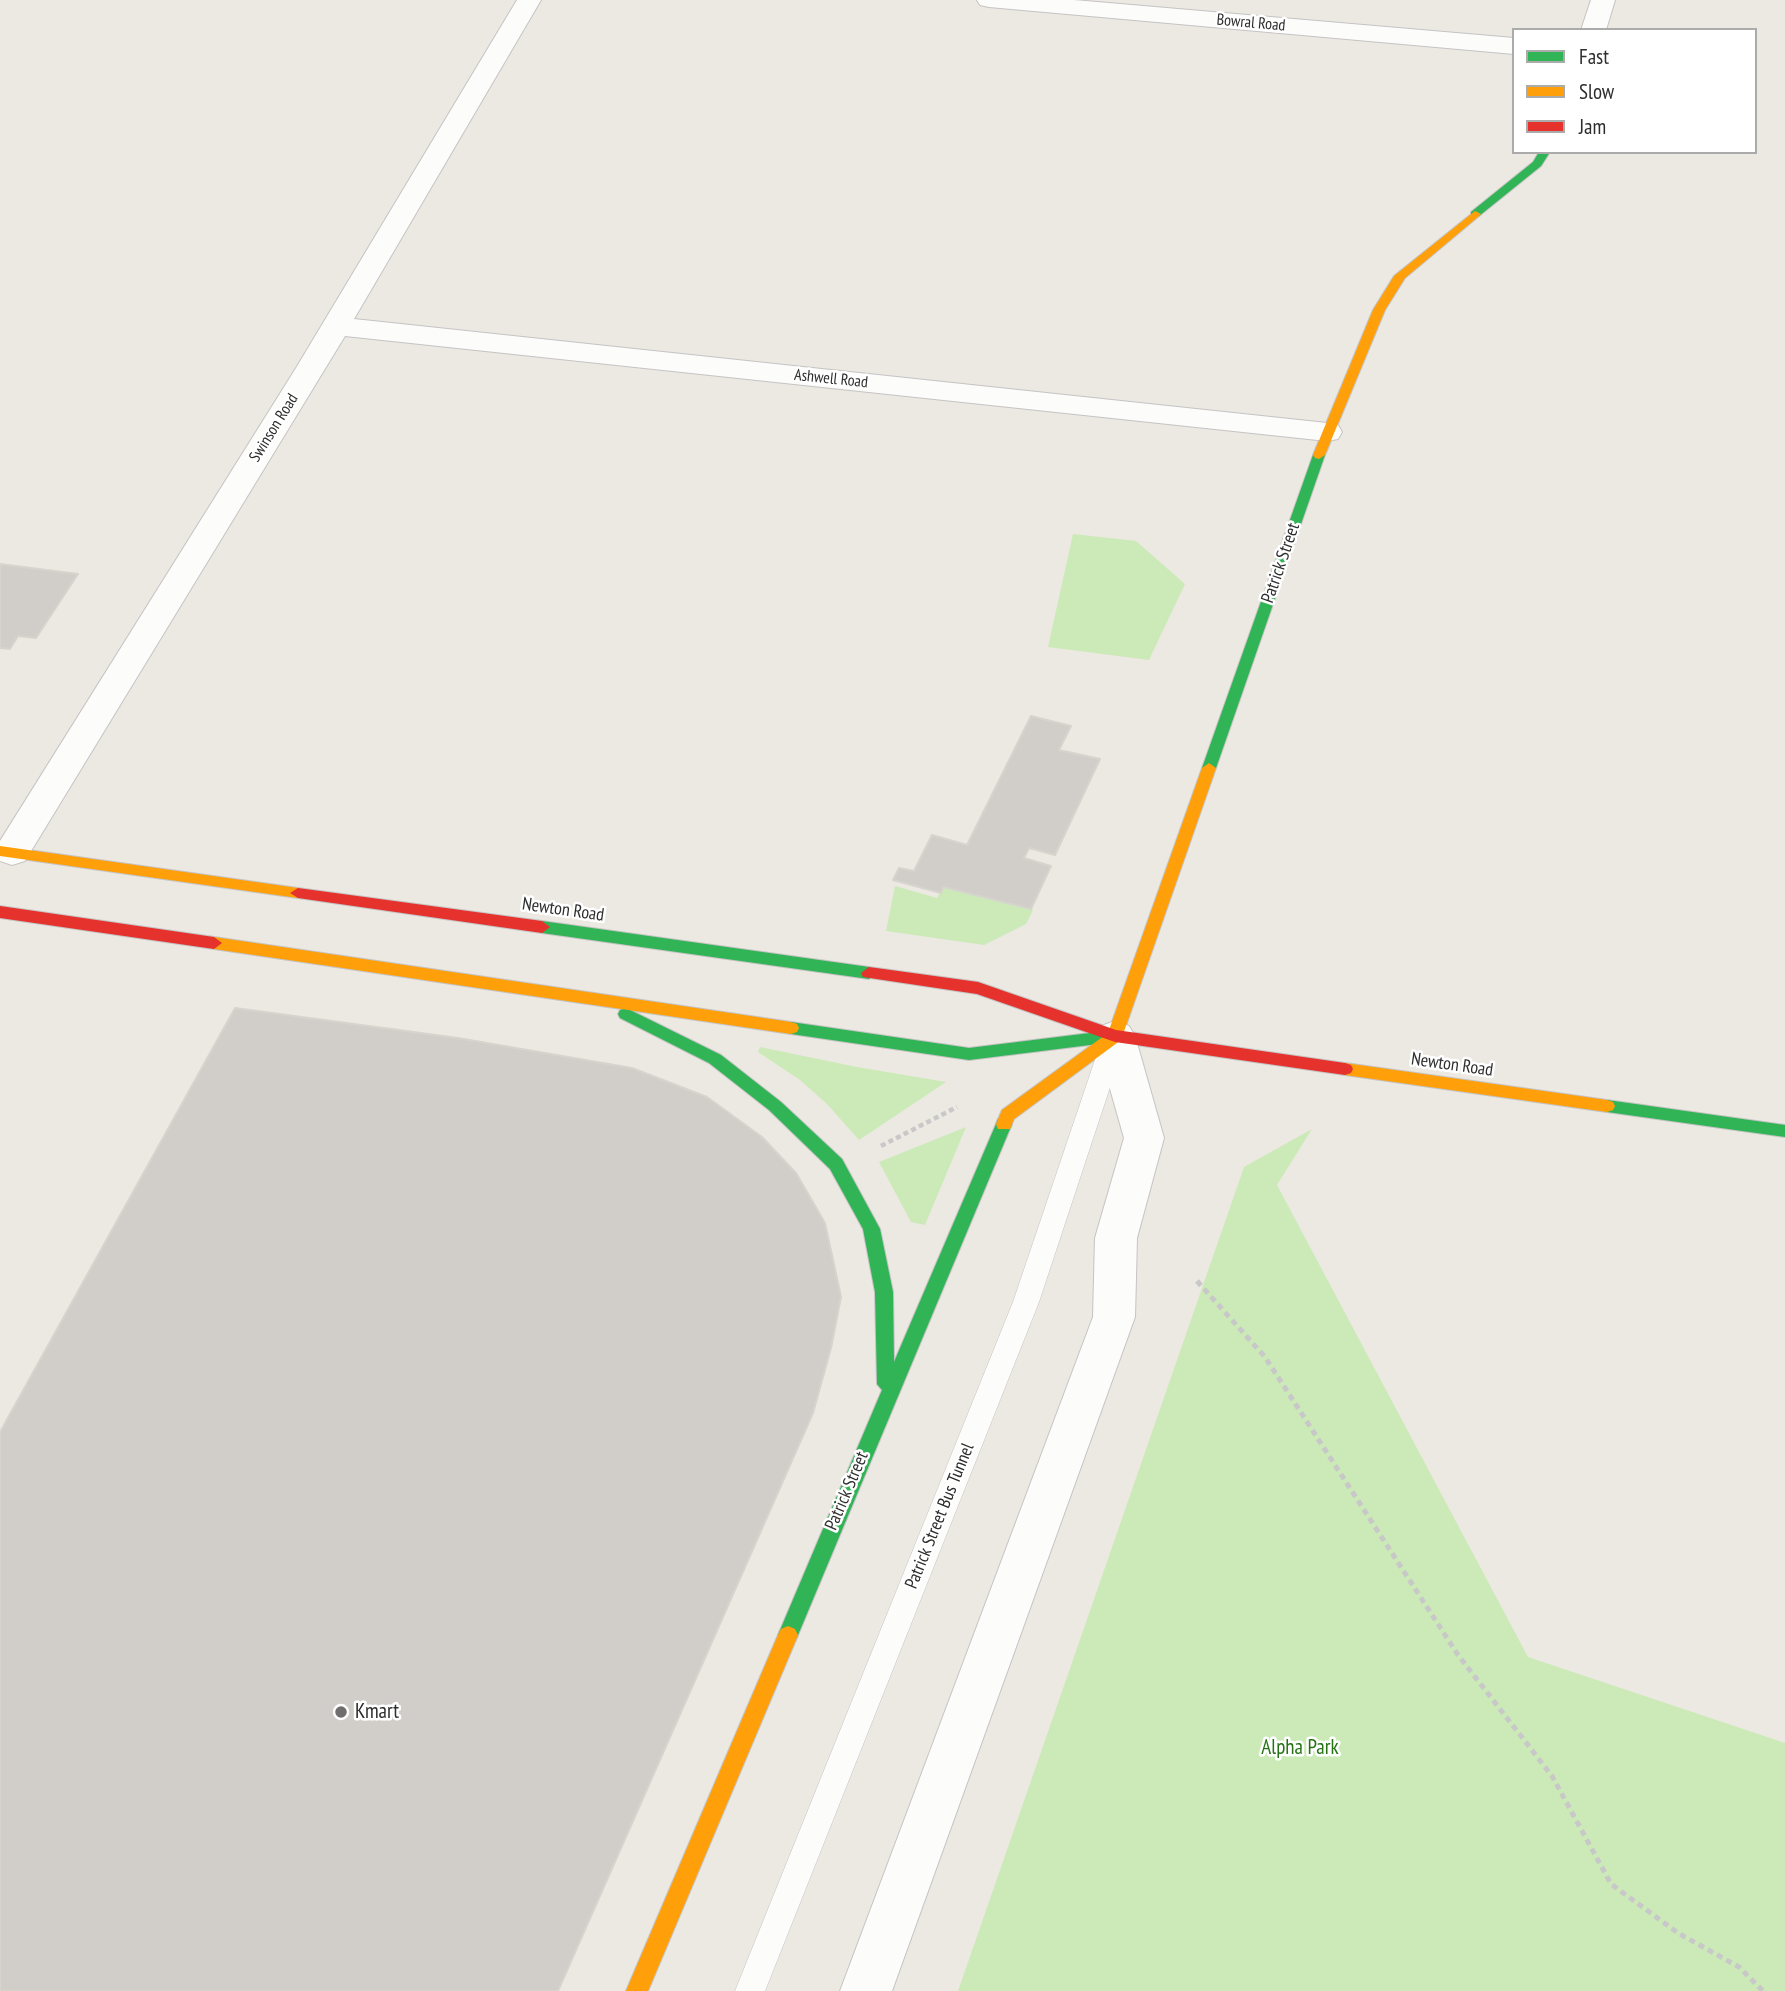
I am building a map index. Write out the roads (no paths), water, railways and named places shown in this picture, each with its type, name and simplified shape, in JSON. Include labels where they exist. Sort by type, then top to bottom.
[{"type":"main road","name":"Patrick Street","points":[[637,1991],[1008,1115],[1115,1036],[1327,432],[1378,310],[1400,276],[1537,164],[1544,154]]},
{"type":"main road","name":"Newton Road","points":[[6,851],[978,988],[1115,1036],[1785,1131]]},
{"type":"main road","name":"Newton Road","points":[[0,912],[969,1054],[1115,1036]]},
{"type":"main road","points":[[597,999],[715,1059],[775,1107],[836,1164],[871,1229],[884,1292],[887,1396]]},
{"type":"street","name":"Swinson Road","points":[[6,851],[336,326],[529,0]]},
{"type":"street","name":"Bowral Road","points":[[989,0],[1212,10],[1512,46]]},
{"type":"street","points":[[1594,28],[1603,0]]},
{"type":"street","name":"Ashwell Road","points":[[336,326],[1327,432]]},
{"type":"street","points":[[866,1991],[1114,1317],[1116,1238],[1144,1138],[1115,1036]]},
{"type":"lane","name":"Patrick Street Bus Tunnel","points":[[750,1991],[1026,1302],[1115,1036]]},
{"type":"place","name":"Kmart","points":[[341,1712]]},
{"type":"park label","name":"Alpha Park","points":[[1300,1748]]}]
